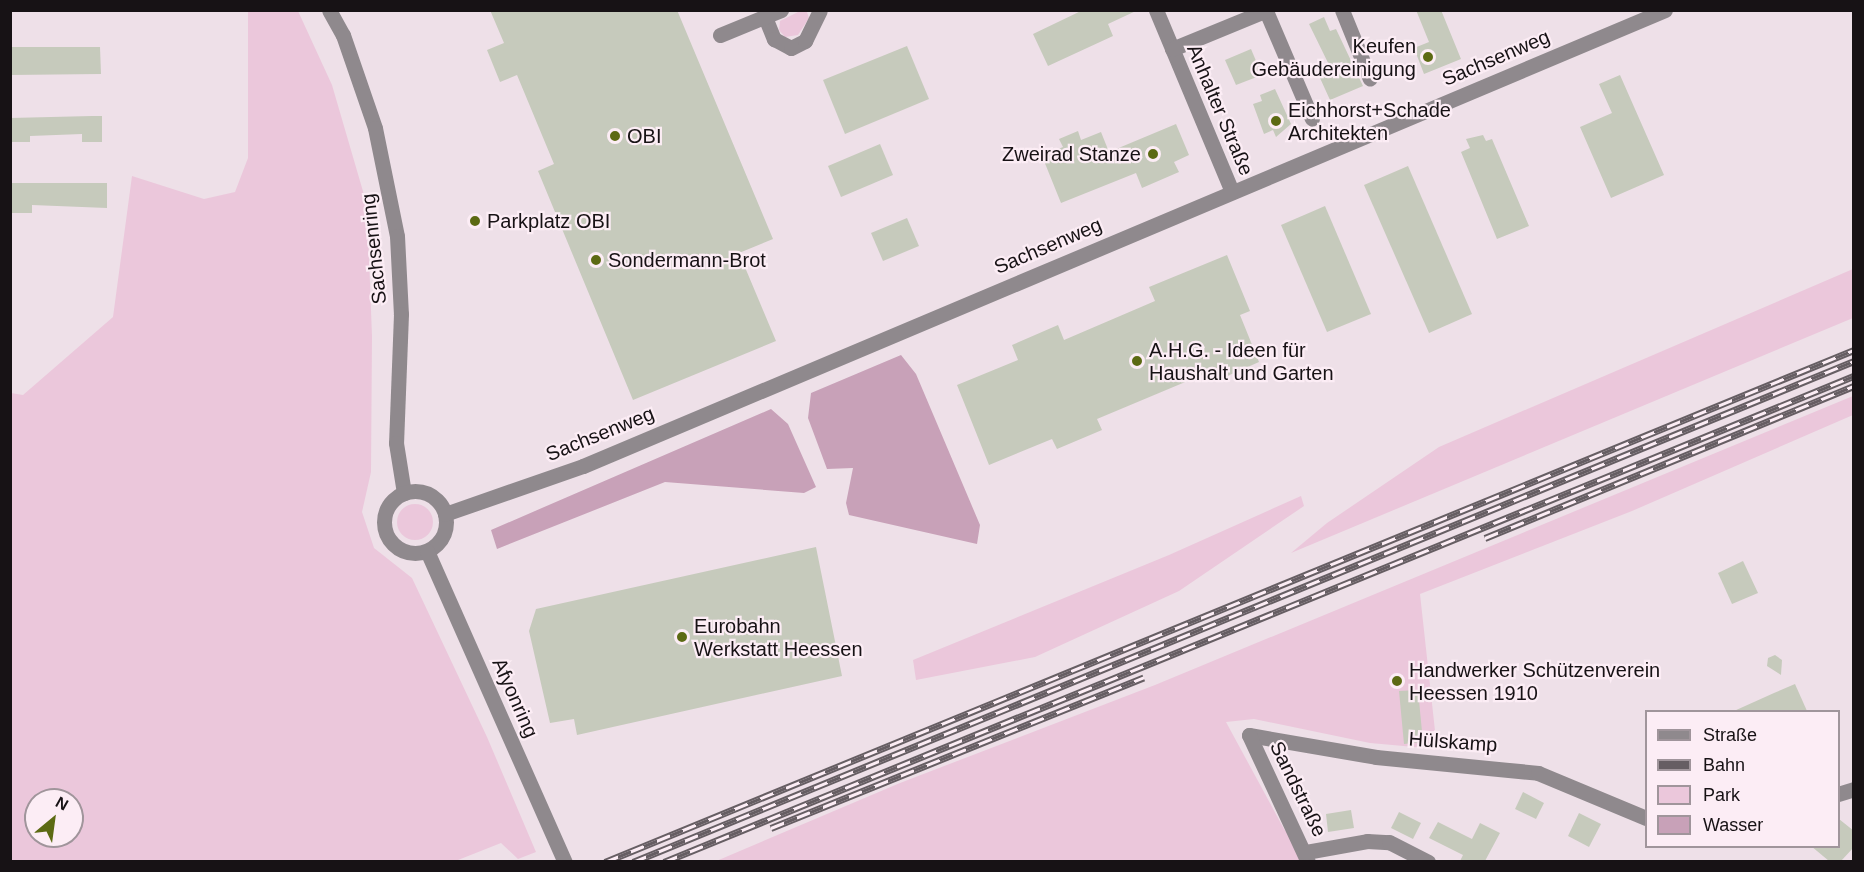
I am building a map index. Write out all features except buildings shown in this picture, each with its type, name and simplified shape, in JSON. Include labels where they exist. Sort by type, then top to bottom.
[{"type":"street","name":"Sachsenring","points":[[329,10],[343,35],[375,128],[395,226],[401,314],[396,442],[404,492]]},
{"type":"street","points":[[720,34],[781,10]]},
{"type":"street","points":[[765,17],[774,39],[791,48],[805,41],[820,10]]},
{"type":"street","name":"Anhalter Straße","points":[[1156,10],[1232,192]]},
{"type":"street","points":[[1342,10],[1370,79]]},
{"type":"street","name":"Sachsenweg","points":[[445,514],[583,466],[1665,10]]},
{"type":"street","points":[[1172,49],[1266,11],[1312,119]]},
{"type":"street","points":[[404,492],[429,494],[445,514],[443,536],[427,551],[403,551],[385,534],[386,509],[404,492]]},
{"type":"street","name":"Afyonring","points":[[427,551],[565,861]]},
{"type":"street","name":"Hülskamp","points":[[1249,735],[1376,757],[1538,773],[1645,817]]},
{"type":"street","name":"Sandstraße","points":[[1249,735],[1307,857]]},
{"type":"street","points":[[1307,857],[1367,841],[1389,842],[1428,861]]},
{"type":"green space","points":[[248,11],[298,11],[332,85],[367,205],[372,336],[371,472],[362,512],[374,548],[412,578],[487,737],[536,852],[518,859],[501,843],[453,862],[11,861],[11,393],[23,395],[113,317],[132,176],[204,199],[235,192],[248,158]]},
{"type":"green space","points":[[800,11],[807,12],[809,18],[798,35],[785,37],[779,30],[780,21]]},
{"type":"green space","points":[[1853,269],[1853,318],[1291,553],[1327,523],[1439,447]]},
{"type":"green space","points":[[1853,396],[1853,415],[1632,511],[1420,594],[1437,749],[1370,743],[1254,719],[1226,722],[1284,829],[1296,844],[1300,861],[714,862],[900,783],[1155,685]]},
{"type":"green space","points":[[1301,496],[1304,506],[1179,591],[1035,657],[916,680],[913,660],[1169,555]]},
{"type":"green space","points":[[415,504],[428,509],[433,522],[428,535],[415,540],[402,535],[397,522],[402,509]]},
{"type":"water","points":[[901,355],[916,374],[980,525],[977,544],[849,515],[846,503],[853,468],[827,469],[808,418],[811,393]]},
{"type":"water","points":[[771,409],[788,424],[816,487],[804,493],[665,482],[497,549],[491,530]]},
{"type":"railway","points":[[605,862],[1854,350]]},
{"type":"railway","points":[[633,862],[1854,361]]},
{"type":"railway","points":[[664,862],[1854,376]]},
{"type":"railway","points":[[1485,538],[1854,386]]},
{"type":"railway","points":[[771,828],[1144,677]]},
{"type":"place","name":"Keufen Gebäudereinigung","points":[[1428,57]]},
{"type":"place","name":"Eichhorst+Schade Architekten","points":[[1276,121]]},
{"type":"place","name":"OBI","points":[[615,136]]},
{"type":"place","name":"Zweirad Stanze","points":[[1153,154]]},
{"type":"place","name":"Parkplatz OBI","points":[[475,221]]},
{"type":"place","name":"Sondermann-Brot","points":[[596,260]]},
{"type":"place","name":"A.H.G. - Ideen für Haushalt und Garten","points":[[1137,361]]},
{"type":"place","name":"Eurobahn Werkstatt Heessen","points":[[682,637]]},
{"type":"place","name":"Handwerker Schützenverein Heessen 1910","points":[[1397,681]]}]
